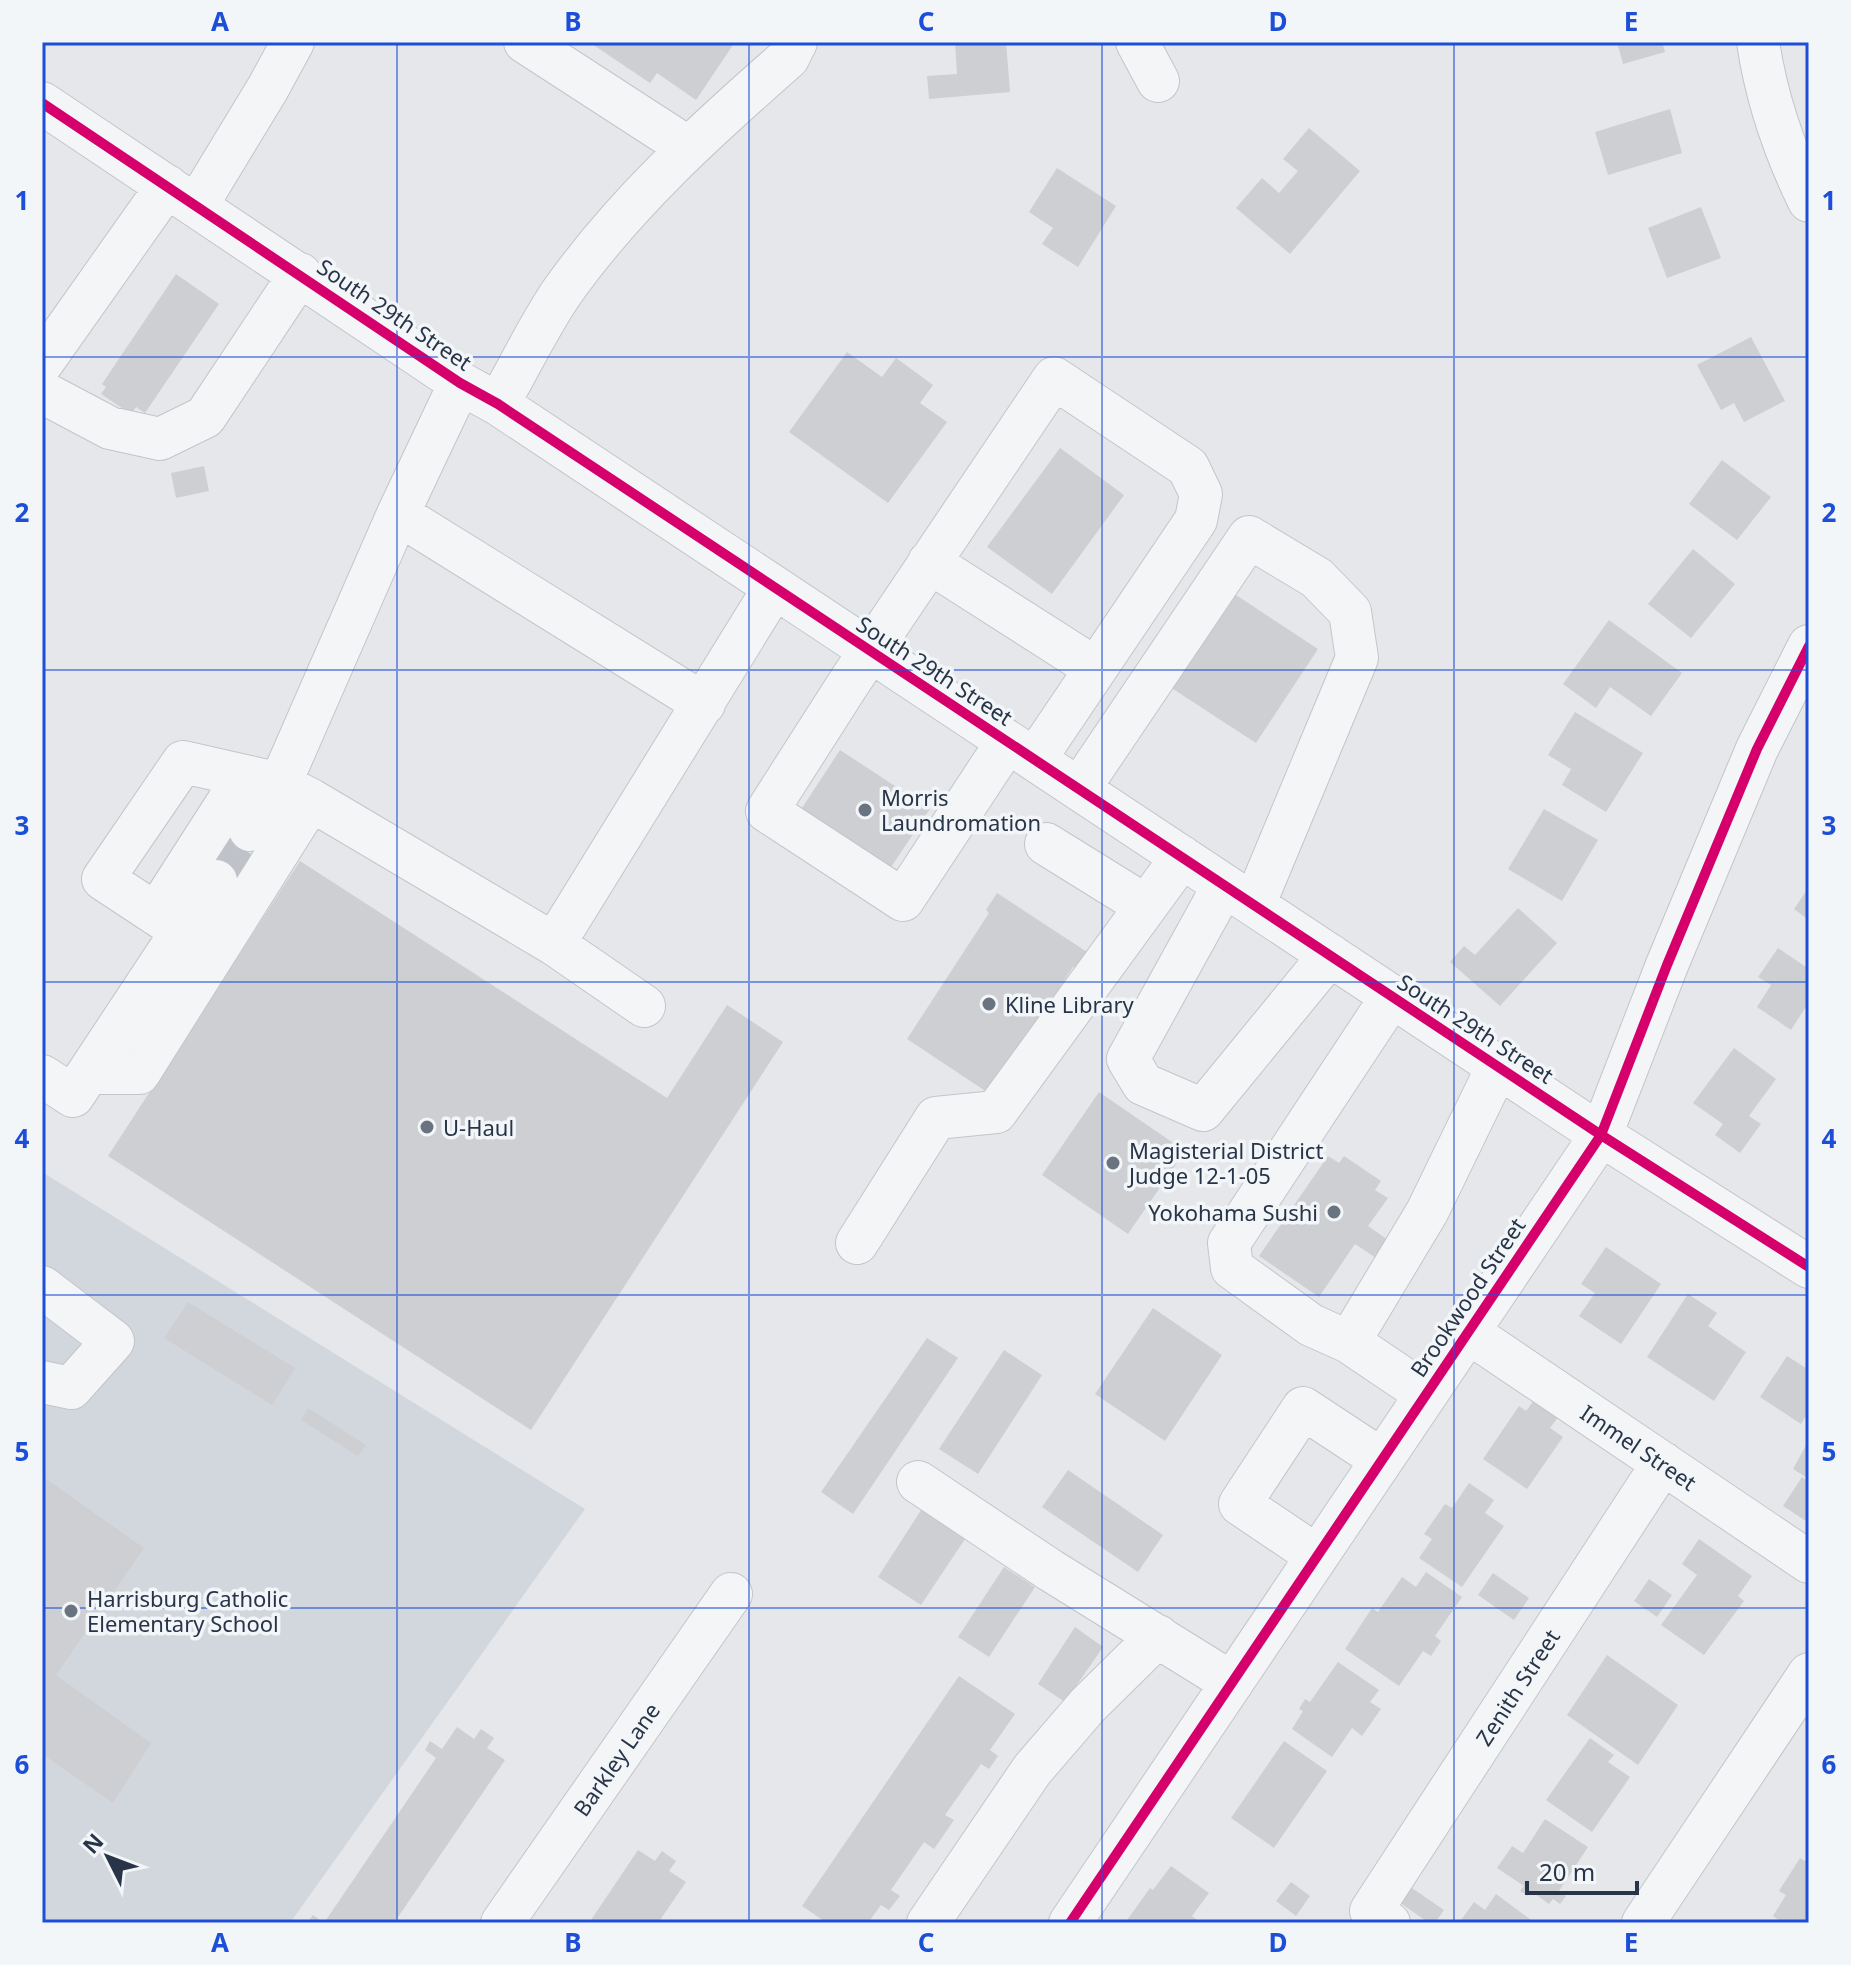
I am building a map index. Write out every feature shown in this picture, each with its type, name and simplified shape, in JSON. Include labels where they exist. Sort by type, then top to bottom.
[{"type":"street","points":[[42,363],[268,88],[293,42]]},
{"type":"street","points":[[525,42],[687,147]]},
{"type":"street","points":[[498,404],[561,293],[617,224],[687,147],[788,58],[796,42]]},
{"type":"street","points":[[1137,42],[1158,81]]},
{"type":"street","points":[[1758,42],[1762,67],[1793,168],[1809,201]]},
{"type":"street","name":"South 29th Street","points":[[42,103],[460,383],[498,404],[1601,1135],[1809,1267]]},
{"type":"street","points":[[42,392],[110,428],[160,439],[205,417],[300,274]]},
{"type":"street","points":[[1054,378],[1188,467],[1201,494],[1196,520],[1095,668],[1021,750],[903,900],[767,811],[929,562],[1054,378]]},
{"type":"street","points":[[42,1076],[73,1096],[278,787],[398,514],[460,383]]},
{"type":"street","points":[[398,514],[704,704]]},
{"type":"street","points":[[1079,789],[1249,537],[1317,578],[1350,612],[1357,658],[1239,895],[1128,1059],[1143,1084],[1203,1110],[1330,955]]},
{"type":"street","points":[[929,562],[1095,668]]},
{"type":"street","points":[[554,944],[774,588]]},
{"type":"street","name":"Brookwood Street","points":[[1070,1923],[1601,1135],[1667,965],[1757,749],[1809,646]]},
{"type":"street","points":[[184,933],[103,879],[183,762],[278,787],[554,944],[644,1006]]},
{"type":"street","points":[[250,830],[278,787]]},
{"type":"street","points":[[184,933],[278,787]]},
{"type":"street","points":[[1046,844],[1146,906]]},
{"type":"street","points":[[857,1243],[936,1118],[996,1112],[1182,857]]},
{"type":"street","points":[[184,933],[216,881]]},
{"type":"street","points":[[1392,996],[1229,1243],[1232,1268],[1311,1325],[1349,1342],[1426,1394]]},
{"type":"street","points":[[1349,1342],[1427,1212],[1498,1066]]},
{"type":"street","points":[[42,1287],[113,1341],[71,1388],[42,1382]]},
{"type":"street","name":"Immel Street","points":[[1468,1332],[1809,1562]]},
{"type":"street","points":[[1317,1556],[1240,1504],[1303,1408],[1382,1460]]},
{"type":"street","name":"Zenith Street","points":[[1380,1917],[1663,1463]]},
{"type":"street","points":[[918,1482],[1050,1570],[1232,1683]]},
{"type":"street","name":"Barkley Lane","points":[[502,1923],[731,1594]]},
{"type":"street","points":[[928,1923],[1032,1770],[1088,1705],[1158,1636]]},
{"type":"street","points":[[1643,1923],[1809,1674]]},
{"type":"shaded area","points":[[42,1172],[585,1509],[290,1923],[42,1923]]},
{"type":"building","points":[[589,42],[735,42],[696,100],[657,73],[650,83]]},
{"type":"building","points":[[955,42],[1006,42],[1010,92],[929,99],[927,76],[957,74]]},
{"type":"building","points":[[1617,42],[1662,42],[1665,52],[1623,64]]},
{"type":"building","points":[[1670,109],[1682,153],[1608,175],[1595,132]]},
{"type":"building","points":[[1309,128],[1360,171],[1290,254],[1236,208],[1262,178],[1279,193],[1298,171],[1283,159]]},
{"type":"building","points":[[1057,168],[1116,206],[1078,267],[1042,244],[1053,228],[1029,212]]},
{"type":"building","points":[[1701,207],[1721,258],[1667,278],[1648,228]]},
{"type":"building","points":[[176,274],[219,304],[145,413],[136,407],[131,414],[101,394],[106,387],[102,384]]},
{"type":"building","points":[[1751,337],[1785,401],[1744,422],[1734,403],[1721,410],[1697,365]]},
{"type":"building","points":[[847,352],[882,377],[896,358],[933,385],[920,403],[947,422],[888,503],[789,432]]},
{"type":"building","points":[[1060,448],[1124,495],[1052,594],[987,547]]},
{"type":"building","points":[[1722,460],[1771,497],[1737,540],[1689,504]]},
{"type":"building","points":[[204,466],[209,491],[176,498],[171,473]]},
{"type":"building","points":[[1693,549],[1735,584],[1691,638],[1648,604]]},
{"type":"building","points":[[1233,593],[1318,649],[1256,743],[1170,687]]},
{"type":"building","points":[[1609,620],[1682,673],[1651,716],[1610,687],[1596,708],[1563,684]]},
{"type":"building","points":[[1575,712],[1643,753],[1606,812],[1562,785],[1571,769],[1548,755]]},
{"type":"building","name":"Morris Laundromation","points":[[840,750],[930,809],[889,870],[800,811]]},
{"type":"building","points":[[1544,809],[1598,840],[1562,901],[1508,869]]},
{"type":"building","name":"U-Haul","points":[[300,861],[667,1098],[727,1005],[783,1042],[531,1430],[108,1156]]},
{"type":"building","points":[[1809,887],[1809,920],[1794,909]]},
{"type":"building","name":"Kline Library","points":[[997,893],[1087,952],[1076,969],[1073,967],[990,1094],[907,1039],[989,913],[986,910]]},
{"type":"building","points":[[1518,908],[1557,943],[1500,1006],[1450,962],[1464,946],[1475,955]]},
{"type":"building","points":[[1778,948],[1809,969],[1809,1002],[1791,1030],[1757,1007],[1771,985],[1758,977]]},
{"type":"building","points":[[1734,1048],[1776,1079],[1749,1116],[1761,1124],[1740,1153],[1715,1135],[1723,1124],[1693,1103]]},
{"type":"building","name":"Magisterial District Judge 12-1-05","points":[[1099,1092],[1185,1151],[1128,1234],[1042,1175]]},
{"type":"building","name":"Yokohama Sushi","points":[[1328,1156],[1339,1163],[1344,1156],[1381,1181],[1375,1190],[1388,1198],[1368,1226],[1391,1242],[1379,1260],[1355,1244],[1319,1297],[1259,1256]]},
{"type":"building","points":[[1606,1247],[1661,1284],[1621,1344],[1579,1316],[1595,1293],[1581,1284]]},
{"type":"building","points":[[1688,1294],[1717,1313],[1708,1326],[1746,1352],[1714,1401],[1647,1357]]},
{"type":"building","points":[[188,1302],[295,1368],[272,1405],[164,1338]]},
{"type":"building","points":[[1153,1308],[1222,1355],[1165,1441],[1095,1394]]},
{"type":"building","points":[[927,1338],[958,1358],[853,1514],[821,1492]]},
{"type":"building","points":[[1004,1350],[1042,1375],[978,1474],[939,1449]]},
{"type":"building","points":[[1787,1356],[1809,1370],[1809,1411],[1801,1424],[1760,1397]]},
{"type":"building","points":[[1535,1399],[1559,1416],[1550,1428],[1563,1437],[1527,1489],[1483,1459],[1519,1406],[1526,1411]]},
{"type":"building","points":[[308,1408],[366,1445],[358,1456],[301,1420]]},
{"type":"building","points":[[1809,1440],[1809,1479],[1793,1469]]},
{"type":"building","points":[[1068,1470],[1163,1535],[1138,1572],[1042,1507]]},
{"type":"building","name":"Harrisburg Catholic Elementary School","points":[[42,1476],[144,1548],[56,1675],[151,1743],[113,1803],[42,1754]]},
{"type":"building","points":[[1802,1477],[1809,1482],[1809,1523],[1783,1506]]},
{"type":"building","points":[[1469,1483],[1494,1500],[1485,1513],[1504,1526],[1462,1587],[1419,1558],[1432,1539],[1424,1534],[1445,1504],[1452,1508]]},
{"type":"building","points":[[925,1504],[969,1533],[921,1605],[878,1577]]},
{"type":"building","points":[[1699,1539],[1752,1576],[1738,1596],[1744,1601],[1704,1655],[1661,1625],[1697,1575],[1682,1564]]},
{"type":"building","points":[[1004,1567],[1035,1587],[989,1657],[958,1637]]},
{"type":"building","points":[[1426,1572],[1462,1597],[1435,1636],[1441,1641],[1431,1656],[1423,1651],[1399,1686],[1345,1649],[1372,1608],[1378,1612],[1402,1577],[1416,1587]]},
{"type":"building","points":[[1493,1573],[1529,1598],[1514,1620],[1478,1595]]},
{"type":"building","points":[[1649,1579],[1672,1595],[1657,1617],[1634,1601]]},
{"type":"building","points":[[1075,1627],[1103,1647],[1065,1702],[1038,1684]]},
{"type":"building","points":[[1607,1655],[1678,1705],[1638,1765],[1567,1715]]},
{"type":"building","points":[[1338,1662],[1379,1690],[1370,1702],[1381,1709],[1362,1736],[1352,1728],[1332,1757],[1292,1729],[1303,1711],[1299,1709],[1305,1699],[1310,1702]]},
{"type":"building","points":[[959,1676],[1015,1714],[990,1750],[998,1756],[989,1769],[981,1764],[945,1815],[954,1820],[934,1849],[924,1842],[891,1890],[900,1896],[889,1910],[881,1905],[868,1923],[827,1923],[802,1906]]},
{"type":"building","points":[[457,1727],[474,1739],[481,1729],[494,1738],[487,1748],[505,1760],[394,1923],[324,1923],[436,1758],[425,1750],[430,1741],[442,1749]]},
{"type":"building","points":[[1590,1738],[1614,1755],[1608,1762],[1630,1777],[1592,1832],[1546,1800]]},
{"type":"building","points":[[1284,1741],[1327,1771],[1274,1848],[1231,1818]]},
{"type":"building","points":[[1545,1819],[1588,1847],[1559,1891],[1566,1896],[1560,1904],[1553,1899],[1549,1904],[1531,1891],[1528,1896],[1520,1891],[1524,1886],[1497,1868],[1512,1846],[1523,1853]]},
{"type":"building","points":[[638,1850],[655,1861],[662,1851],[676,1861],[669,1871],[686,1882],[658,1923],[589,1923]]},
{"type":"building","points":[[1809,1855],[1809,1923],[1783,1923],[1773,1916],[1786,1895],[1779,1891],[1800,1858],[1805,1861]]},
{"type":"building","points":[[1171,1866],[1209,1893],[1192,1916],[1197,1920],[1194,1923],[1125,1923],[1150,1888],[1153,1890]]},
{"type":"building","points":[[1291,1882],[1310,1896],[1296,1916],[1276,1901]]},
{"type":"building","points":[[1406,1884],[1444,1910],[1435,1923],[1429,1923],[1395,1899]]},
{"type":"building","points":[[1496,1894],[1535,1923],[1459,1923],[1474,1902],[1485,1910]]},
{"type":"building","points":[[313,1915],[324,1923],[307,1923]]},
{"type":"tunnel","points":[[216,881],[250,830]]},
{"type":"cycle path","points":[[42,103],[460,383],[498,404],[1601,1135],[1809,1267]]},
{"type":"cycle path","points":[[1070,1923],[1601,1135],[1667,965],[1757,749],[1809,646]]},
{"type":"place","name":"Morris Laundromation","points":[[865,810]]},
{"type":"place","name":"Kline Library","points":[[989,1004]]},
{"type":"place","name":"U-Haul","points":[[427,1127]]},
{"type":"place","name":"Magisterial District Judge 12-1-05","points":[[1113,1163]]},
{"type":"place","name":"Yokohama Sushi","points":[[1334,1212]]},
{"type":"place","name":"Harrisburg Catholic Elementary School","points":[[71,1611]]}]
